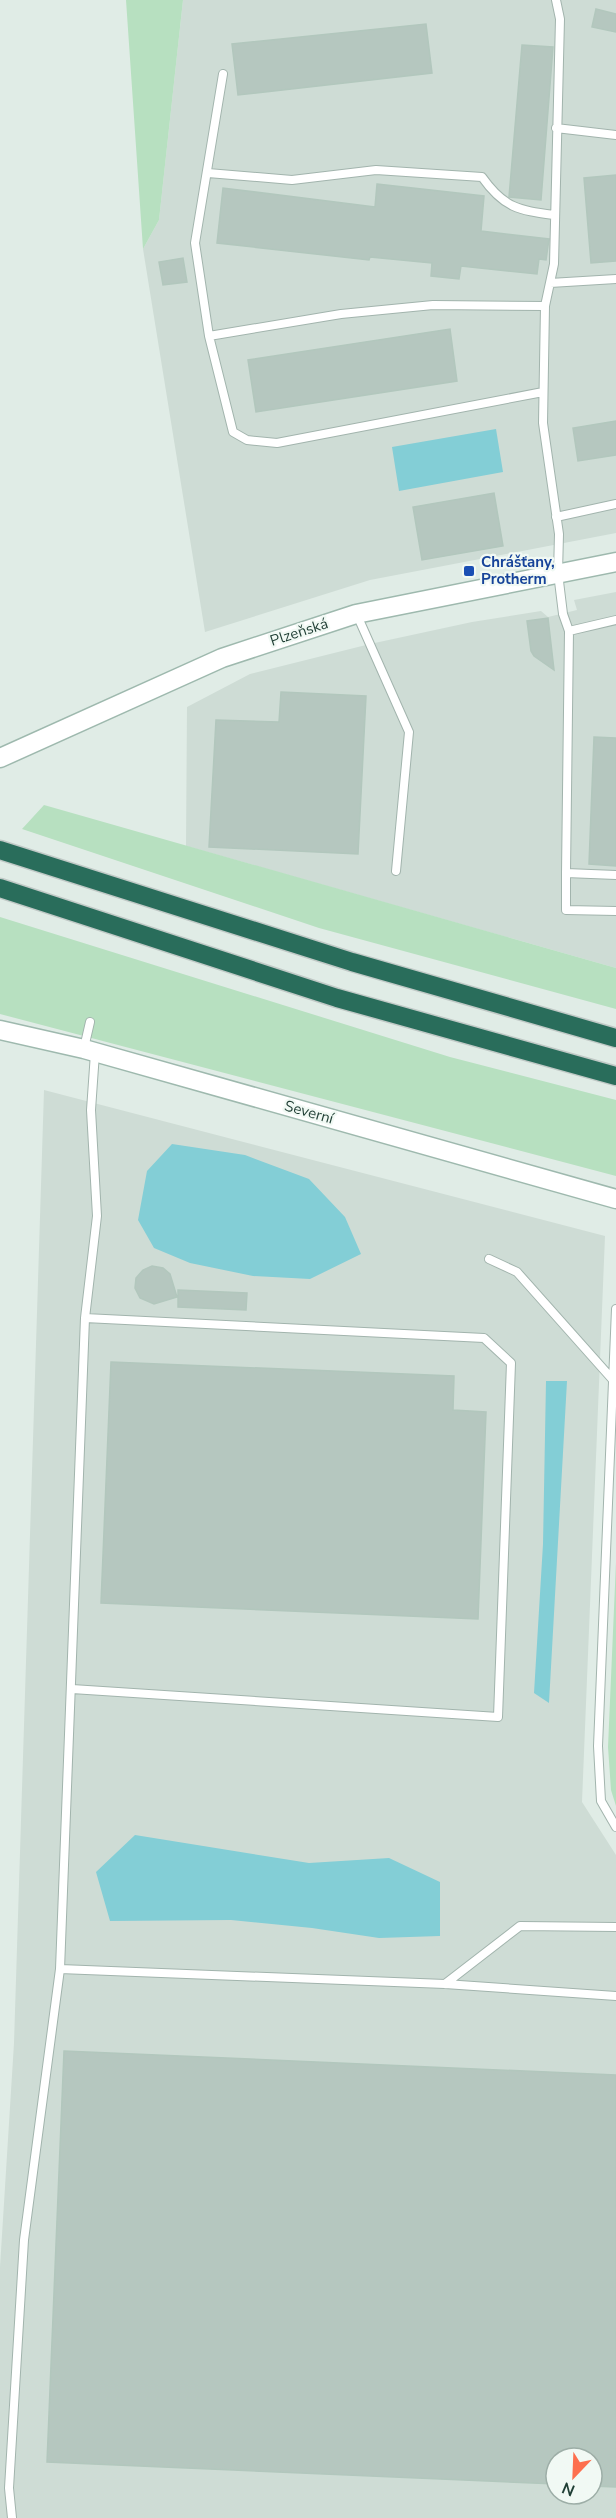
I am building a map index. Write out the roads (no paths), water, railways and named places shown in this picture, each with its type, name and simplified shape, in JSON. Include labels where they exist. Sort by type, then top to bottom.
[{"type":"highway","points":[[0,850],[342,959],[616,1038]]},
{"type":"highway","points":[[0,888],[338,998],[616,1076]]},
{"type":"main road","name":"Plzeňská","points":[[0,758],[222,658],[356,614],[616,562]]},
{"type":"main road","name":"Severní","points":[[0,1030],[89,1051],[616,1199]]},
{"type":"lane","points":[[556,0],[560,19],[554,264],[545,306],[543,423],[559,534],[558,573],[563,614],[569,631],[566,910],[616,912]]},
{"type":"lane","points":[[223,74],[195,243],[209,336],[233,432],[248,440],[277,443],[543,392]]},
{"type":"lane","points":[[556,128],[616,135]]},
{"type":"lane","points":[[208,173],[292,180],[376,170],[482,177],[495,195],[520,210],[554,215]]},
{"type":"lane","points":[[550,283],[616,279]]},
{"type":"lane","points":[[209,336],[341,314],[422,306],[545,306]]},
{"type":"lane","points":[[556,517],[616,504]]},
{"type":"lane","points":[[356,614],[410,732],[396,871]]},
{"type":"lane","points":[[569,631],[616,620]]},
{"type":"lane","points":[[566,873],[616,875]]},
{"type":"lane","points":[[12,2518],[9,2488],[24,2240],[60,1969],[86,1318],[97,1216],[91,1110],[90,1022]]},
{"type":"lane","points":[[489,1259],[517,1272],[613,1380]]},
{"type":"lane","points":[[616,1309],[598,1746],[601,1801],[616,1827]]},
{"type":"lane","points":[[72,1689],[498,1717],[511,1363],[484,1338],[86,1318]]},
{"type":"lane","points":[[445,1984],[520,1926],[616,1927]]},
{"type":"lane","points":[[60,1969],[445,1984],[616,1996]]},
{"type":"water","points":[[496,429],[503,472],[399,491],[392,447]]},
{"type":"water","points":[[172,1144],[245,1155],[309,1179],[345,1217],[361,1254],[310,1279],[253,1276],[190,1263],[154,1248],[138,1220],[147,1171]]},
{"type":"water","points":[[546,1381],[567,1381],[549,1703],[534,1693],[543,1544]]},
{"type":"water","points":[[135,1835],[309,1863],[389,1858],[440,1882],[440,1936],[379,1938],[312,1928],[231,1920],[110,1921],[96,1872]]},
{"type":"place","name":"Chrášťany, Protherm","points":[[469,571]]}]
